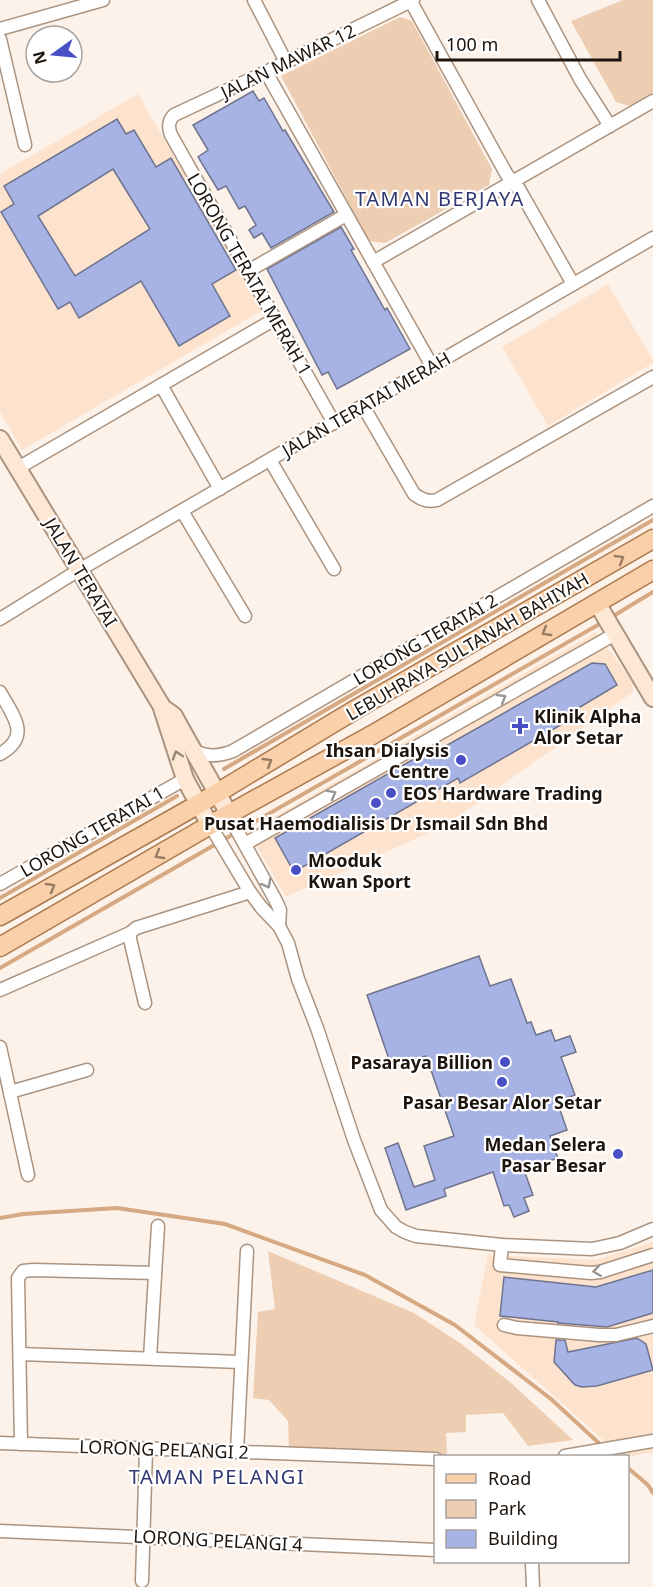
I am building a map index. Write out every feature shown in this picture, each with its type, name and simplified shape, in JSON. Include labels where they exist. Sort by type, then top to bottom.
[{"type":"main road","name":"LEBUHRAYA SULTANAH BAHIYAH","points":[[0,916],[199,804],[358,708],[653,539]]},
{"type":"main road","name":"LEBUHRAYA SULTANAH BAHIYAH","points":[[0,946],[213,831],[372,735],[606,619],[653,570]]},
{"type":"street","points":[[0,29],[104,0]]},
{"type":"street","points":[[254,0],[286,62]]},
{"type":"street","points":[[411,0],[507,175],[519,189],[573,284]]},
{"type":"street","name":"JALAN MAWAR 12","points":[[169,124],[174,115],[411,0]]},
{"type":"street","points":[[538,0],[580,79],[610,126]]},
{"type":"street","points":[[0,39],[25,145]]},
{"type":"street","points":[[266,72],[432,366]]},
{"type":"street","points":[[373,262],[653,101]]},
{"type":"street","name":"LORONG TERATAI MERAH 1","points":[[169,124],[171,135],[334,423]]},
{"type":"street","points":[[248,271],[346,215]]},
{"type":"street","name":"JALAN TERATAI MERAH","points":[[0,619],[79,570],[653,238]]},
{"type":"street","points":[[18,468],[275,319]]},
{"type":"street","points":[[363,406],[414,494],[431,501],[437,500],[653,377]]},
{"type":"street","points":[[161,385],[220,489]]},
{"type":"street","name":"JALAN TERATAI","points":[[0,439],[161,705],[185,779],[213,831]]},
{"type":"street","points":[[270,460],[334,569]]},
{"type":"street","name":"LORONG TERATAI 2","points":[[193,750],[209,756],[226,754],[653,506]]},
{"type":"street","points":[[182,511],[245,616]]},
{"type":"street","points":[[243,842],[606,619],[653,698]]},
{"type":"street","points":[[0,692],[18,725],[18,736],[7,750],[0,754]]},
{"type":"street","name":"JALAN TERATAI","points":[[161,705],[174,716],[232,819]]},
{"type":"street","name":"LORONG TERATAI 1","points":[[0,884],[185,779]]},
{"type":"street","points":[[232,819],[280,910],[279,926]]},
{"type":"street","points":[[213,831],[250,892],[261,908],[279,926],[288,943],[298,979],[317,1028],[354,1140],[381,1210],[396,1227],[416,1236],[502,1245],[592,1249],[620,1243],[653,1229]]},
{"type":"street","points":[[0,990],[130,933],[136,928],[250,892]]},
{"type":"street","points":[[130,933],[145,1003]]},
{"type":"street","points":[[0,1047],[28,1175]]},
{"type":"street","points":[[10,1092],[87,1070]]},
{"type":"street","points":[[150,1358],[158,1226]]},
{"type":"street","points":[[502,1245],[500,1265],[591,1273],[653,1255]]},
{"type":"street","points":[[237,1452],[247,1251]]},
{"type":"street","points":[[21,1444],[18,1278],[23,1271],[154,1272]]},
{"type":"street","points":[[504,1325],[599,1335],[616,1335],[653,1326]]},
{"type":"street","points":[[20,1354],[241,1362]]},
{"type":"street","points":[[571,1455],[653,1441]]},
{"type":"street","name":"LORONG PELANGI 2","points":[[0,1443],[434,1459]]},
{"type":"street","points":[[142,1581],[146,1449]]},
{"type":"street","name":"LORONG PELANGI 4","points":[[0,1531],[434,1550]]},
{"type":"street","points":[[532,1563],[533,1587]]},
{"type":"shaded area","points":[[138,94],[263,310],[22,450],[0,412],[0,174]]},
{"type":"shaded area","points":[[608,284],[653,363],[548,426],[502,347]]},
{"type":"shaded area","points":[[596,632],[633,682],[633,692],[446,825],[286,897],[248,832]]},
{"type":"shaded area","points":[[653,1242],[653,1452],[629,1457],[620,1455],[474,1325],[488,1255],[596,1260]]},
{"type":"green space","points":[[623,0],[653,0],[653,95],[632,107],[616,102],[571,21]]},
{"type":"green space","points":[[400,17],[412,21],[492,169],[489,185],[385,243],[369,241],[281,76]]},
{"type":"green space","points":[[268,1251],[414,1313],[463,1345],[510,1382],[573,1440],[528,1446],[503,1413],[466,1415],[466,1432],[446,1433],[447,1455],[289,1449],[288,1421],[269,1400],[253,1398],[258,1312],[275,1309]]},
{"type":"building","points":[[253,91],[259,101],[264,98],[334,212],[271,248],[262,233],[254,238],[249,230],[256,225],[245,206],[239,209],[226,186],[218,190],[198,157],[208,150],[193,125]]},
{"type":"building","points":[[117,119],[126,134],[134,130],[156,167],[171,158],[236,270],[212,284],[230,316],[179,346],[141,281],[79,318],[70,302],[58,309],[1,212],[14,204],[4,186]],"holes":[[[113,169],[150,229],[75,276],[38,216]]]},
{"type":"building","points":[[341,227],[354,249],[351,250],[410,349],[337,389],[328,372],[322,375],[267,269]]},
{"type":"building","points":[[592,663],[605,664],[617,685],[575,710],[578,715],[460,783],[458,778],[294,872],[275,838],[428,751],[430,755]]},
{"type":"building","name":"Pasar Besar Alor Setar","points":[[479,956],[490,986],[511,979],[527,1023],[531,1022],[536,1035],[551,1030],[555,1041],[570,1036],[576,1052],[561,1057],[575,1095],[557,1101],[567,1130],[550,1136],[558,1158],[524,1170],[533,1195],[524,1198],[529,1211],[514,1217],[509,1205],[504,1206],[493,1172],[444,1189],[446,1196],[406,1210],[385,1148],[398,1143],[414,1187],[435,1180],[424,1146],[454,1136],[426,1056],[392,1068],[367,995]]},
{"type":"building","points":[[653,1270],[653,1313],[607,1327],[500,1316],[504,1277],[596,1287]]},
{"type":"building","points":[[637,1338],[646,1344],[653,1370],[597,1386],[582,1387],[575,1385],[554,1362],[556,1340],[565,1340],[568,1352]]},
{"type":"waterway","points":[[224,769],[653,520]]},
{"type":"waterway","points":[[610,618],[653,592]]},
{"type":"waterway","points":[[0,968],[603,622]]},
{"type":"waterway","points":[[0,898],[177,796]]},
{"type":"waterway","points":[[0,1218],[23,1214],[117,1208],[225,1224],[365,1275],[455,1325],[551,1399],[602,1446]]},
{"type":"waterway","points":[[629,1469],[648,1485],[653,1493]]},
{"type":"place","name":"Klinik Alpha Alor Setar","points":[[520,726]]},
{"type":"place","name":"Ihsan Dialysis Centre","points":[[461,760]]},
{"type":"place","name":"EOS Hardware Trading","points":[[391,793]]},
{"type":"place","name":"Pusat Haemodialisis Dr Ismail Sdn Bhd","points":[[376,803]]},
{"type":"place","name":"Mooduk Kwan Sport","points":[[296,870]]},
{"type":"place","name":"Pasaraya Billion","points":[[505,1062]]},
{"type":"place","name":"Pasar Besar Alor Setar","points":[[502,1082]]},
{"type":"place","name":"Medan Selera Pasar Besar","points":[[618,1154]]},
{"type":"district","name":"TAMAN BERJAYA","points":[[440,198]]},
{"type":"district","name":"TAMAN PELANGI","points":[[217,1476]]}]
